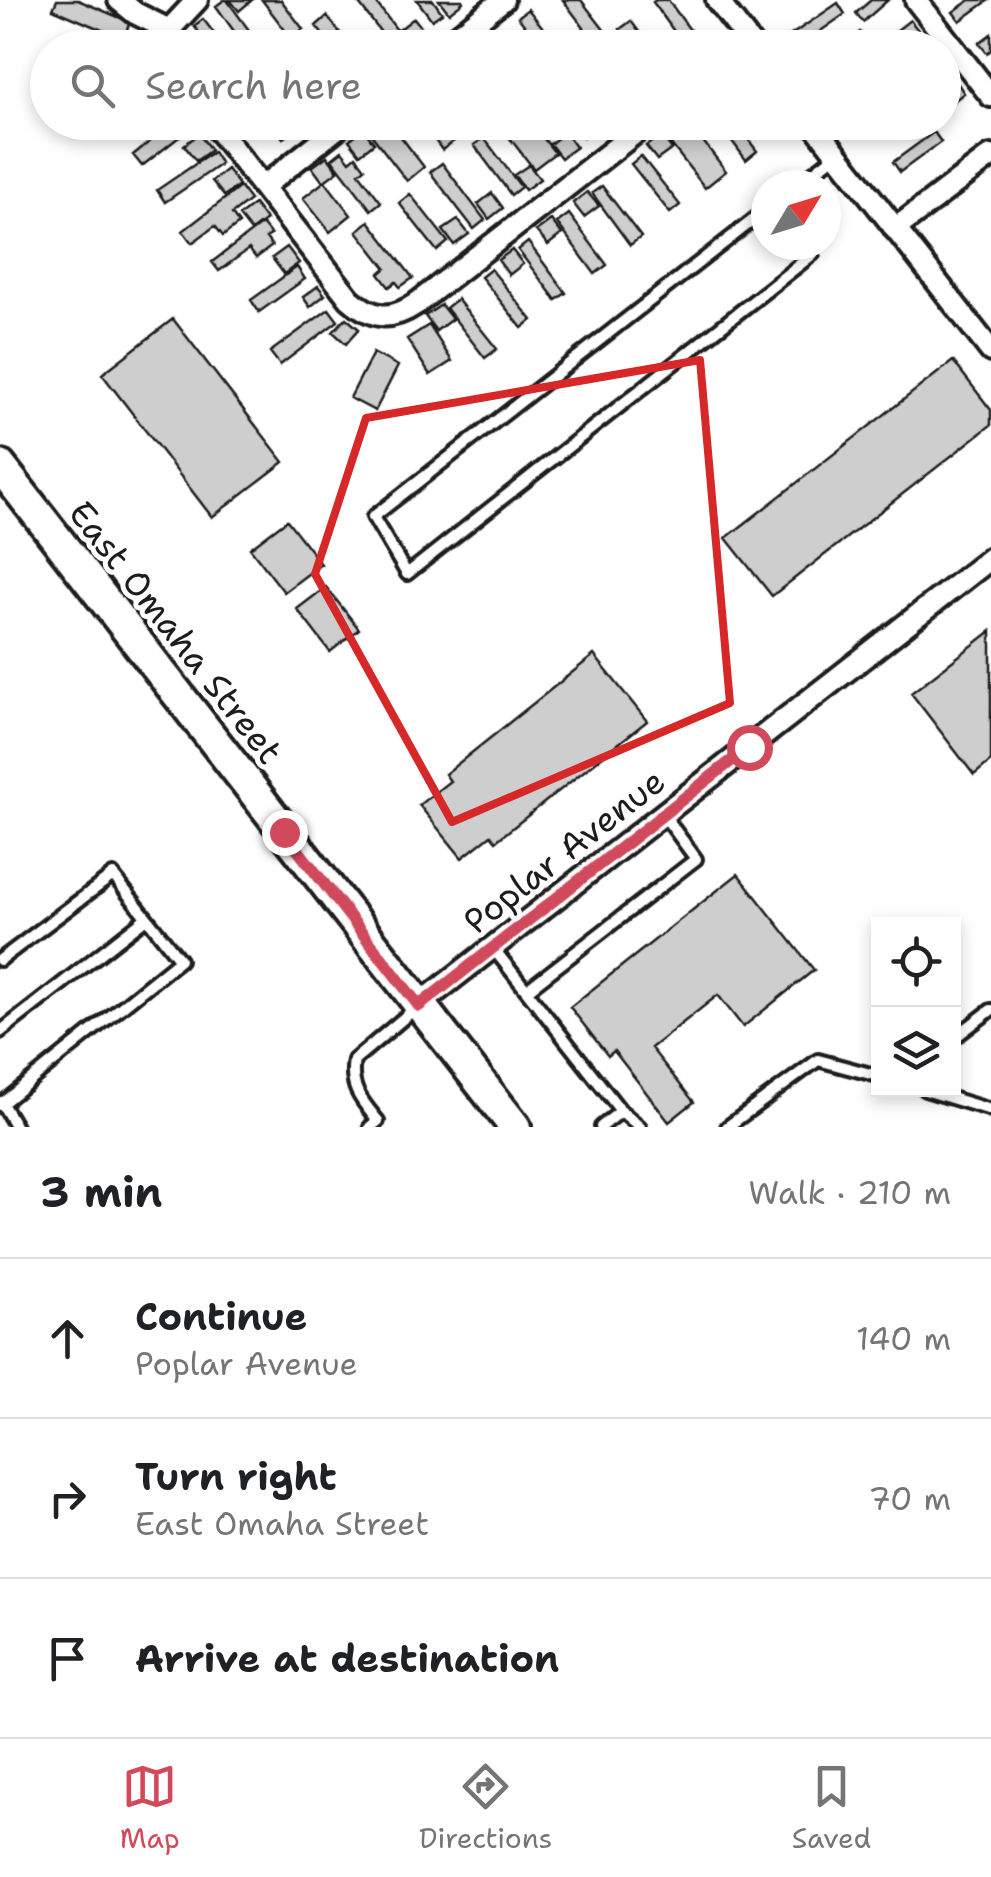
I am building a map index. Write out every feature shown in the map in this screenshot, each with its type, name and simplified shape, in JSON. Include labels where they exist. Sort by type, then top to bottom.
[{"type":"main road","name":"East Omaha Street","points":[[0,466],[515,1127]]},
{"type":"street","points":[[119,0],[155,30]]},
{"type":"street","points":[[173,30],[197,0]]},
{"type":"street","points":[[465,30],[503,0]]},
{"type":"street","points":[[718,0],[739,30]]},
{"type":"street","points":[[916,0],[939,30]]},
{"type":"street","points":[[961,58],[991,96]]},
{"type":"street","points":[[226,140],[350,299],[372,315],[394,316],[416,304],[627,140]]},
{"type":"street","points":[[262,187],[323,140]]},
{"type":"street","points":[[826,140],[991,351]]},
{"type":"street","points":[[895,230],[991,156]]},
{"type":"street","name":"Poplar Avenue","points":[[419,1006],[991,558]]},
{"type":"lane","points":[[817,170],[837,154]]},
{"type":"lane","points":[[751,222],[373,517],[407,574],[806,260]]},
{"type":"lane","points":[[528,990],[696,859],[663,814]]},
{"type":"lane","points":[[0,939],[4,956],[113,875],[180,960],[1,1103],[16,1127]]},
{"type":"lane","points":[[0,1032],[146,918]]},
{"type":"lane","points":[[492,948],[621,1110],[640,1127]]},
{"type":"lane","points":[[377,1125],[356,1093],[351,1076],[354,1060],[419,1006]]},
{"type":"lane","points":[[961,1033],[991,1010]]},
{"type":"lane","points":[[727,1127],[818,1060],[871,1074]]},
{"type":"lane","points":[[949,1097],[991,1110]]},
{"type":"lane","points":[[600,1127],[621,1110]]},
{"type":"highlighted area","points":[[700,360],[730,703],[452,822],[315,574],[366,418]]},
{"type":"building","points":[[57,0],[78,0],[130,22],[127,30],[102,30],[53,9]]},
{"type":"building","points":[[227,0],[249,30],[233,30],[216,6]]},
{"type":"building","points":[[230,0],[252,0],[239,11]]},
{"type":"building","points":[[262,0],[281,0],[303,29],[285,30]]},
{"type":"building","points":[[374,0],[397,30],[379,30],[357,1]]},
{"type":"building","points":[[417,0],[433,0],[442,13],[432,20]]},
{"type":"building","points":[[439,0],[462,0],[463,2],[449,13]]},
{"type":"building","points":[[563,0],[581,0],[604,30],[586,30]]},
{"type":"building","points":[[668,0],[690,30],[673,30],[653,2]]},
{"type":"building","points":[[871,0],[888,0],[863,22],[856,13]]},
{"type":"building","points":[[970,0],[989,0],[960,21],[953,12]]},
{"type":"building","points":[[838,3],[845,14],[822,30],[798,30]]},
{"type":"building","points":[[528,9],[545,30],[528,30],[518,17]]},
{"type":"building","points":[[327,16],[338,30],[319,30],[316,26]]},
{"type":"building","points":[[414,18],[423,30],[401,30]]},
{"type":"building","points":[[203,19],[212,30],[197,30],[194,26]]},
{"type":"building","points":[[910,20],[918,30],[897,30]]},
{"type":"building","points":[[631,21],[638,30],[621,30]]},
{"type":"building","points":[[991,34],[991,50],[987,53],[979,43]]},
{"type":"building","points":[[152,140],[175,140],[142,166],[133,155]]},
{"type":"building","points":[[191,140],[204,140],[211,150],[196,161],[184,145]]},
{"type":"building","points":[[349,140],[372,140],[374,143],[360,154]]},
{"type":"building","points":[[375,140],[403,140],[424,167],[407,181]]},
{"type":"building","points":[[435,140],[453,140],[454,141],[442,150]]},
{"type":"building","points":[[486,140],[521,187],[511,195],[474,145]]},
{"type":"building","points":[[511,140],[545,140],[555,153],[534,169]]},
{"type":"building","points":[[571,140],[576,147],[561,158],[550,144]]},
{"type":"building","points":[[654,140],[665,140],[672,149],[657,160],[646,146]]},
{"type":"building","points":[[668,140],[702,140],[726,171],[705,188]]},
{"type":"building","points":[[731,140],[749,140],[757,151],[746,160]]},
{"type":"building","points":[[923,140],[941,142],[900,172],[893,162]]},
{"type":"building","points":[[342,151],[350,161],[356,156],[365,168],[359,173],[381,202],[371,210],[332,159]]},
{"type":"building","points":[[213,152],[221,164],[165,202],[157,190]]},
{"type":"building","points":[[327,156],[338,171],[323,182],[312,167]]},
{"type":"building","points":[[641,156],[680,205],[670,213],[631,164]]},
{"type":"building","points":[[442,163],[485,220],[474,229],[430,172]]},
{"type":"building","points":[[529,165],[540,179],[525,190],[514,175]]},
{"type":"building","points":[[227,169],[239,185],[224,196],[212,181]]},
{"type":"building","points":[[325,181],[351,215],[330,232],[303,198]]},
{"type":"building","points":[[602,186],[641,237],[630,245],[592,193]]},
{"type":"building","points":[[240,187],[250,200],[232,214],[239,224],[223,236],[215,226],[192,243],[183,231]]},
{"type":"building","points":[[587,192],[599,206],[584,217],[573,203]]},
{"type":"building","points":[[492,193],[503,208],[489,219],[478,204]]},
{"type":"building","points":[[410,194],[448,242],[437,251],[399,203]]},
{"type":"building","points":[[254,204],[266,220],[251,231],[239,216]]},
{"type":"building","points":[[569,214],[607,265],[595,274],[557,223]]},
{"type":"building","points":[[458,220],[469,234],[454,245],[443,230]]},
{"type":"building","points":[[551,220],[562,234],[548,245],[536,231]]},
{"type":"building","points":[[369,221],[413,278],[400,287],[396,282],[389,287],[379,274],[386,268],[357,231]]},
{"type":"building","points":[[262,224],[271,235],[266,238],[272,246],[256,258],[249,249],[219,271],[212,262]]},
{"type":"building","points":[[528,242],[566,293],[556,300],[518,250]]},
{"type":"building","points":[[287,247],[299,263],[284,274],[272,258]]},
{"type":"building","points":[[512,250],[523,264],[509,275],[498,260]]},
{"type":"building","points":[[297,267],[305,279],[259,312],[251,300]]},
{"type":"building","points":[[491,269],[532,320],[522,328],[481,277]]},
{"type":"building","points":[[318,286],[325,295],[310,307],[303,297]]},
{"type":"building","points":[[457,299],[497,349],[485,358],[446,308]]},
{"type":"building","points":[[441,305],[452,319],[436,331],[425,316]]},
{"type":"building","points":[[329,309],[338,321],[280,365],[270,352]]},
{"type":"building","points":[[346,318],[359,329],[346,344],[333,332]]},
{"type":"building","points":[[173,319],[284,462],[212,517],[102,374]]},
{"type":"building","points":[[429,325],[452,361],[430,375],[407,339]]},
{"type":"building","points":[[373,353],[398,366],[375,411],[350,398]]},
{"type":"building","points":[[953,361],[991,410],[991,425],[772,596],[726,538]]},
{"type":"building","points":[[287,520],[321,564],[284,592],[250,548]]},
{"type":"building","points":[[326,587],[359,629],[330,652],[297,609]]},
{"type":"building","points":[[991,631],[991,761],[974,775],[911,693]]},
{"type":"building","points":[[594,655],[647,721],[496,841],[491,835],[462,858],[419,805],[450,781],[445,774]]},
{"type":"building","points":[[738,874],[814,970],[743,1027],[718,995],[651,1048],[694,1102],[669,1122],[614,1051],[608,1056],[570,1007]]},
{"type":"route","points":[[284,832],[419,1006],[749,747]]}]
